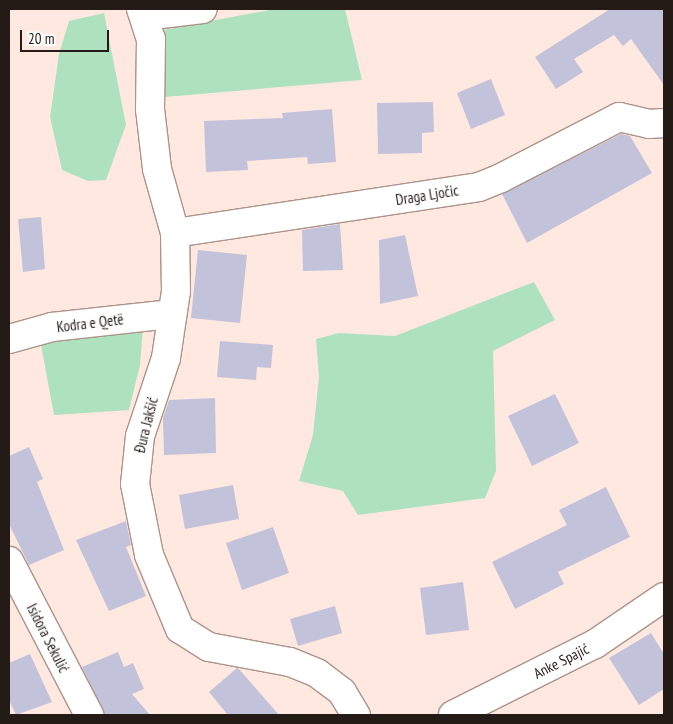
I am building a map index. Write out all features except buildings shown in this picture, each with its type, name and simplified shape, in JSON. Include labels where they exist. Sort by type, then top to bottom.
[{"type":"street","name":"Ðura Jakšić","points":[[204,9],[142,13],[151,39],[150,109],[157,169],[174,233],[176,291],[166,358],[140,436],[135,484],[149,555],[180,629],[209,647],[290,662],[317,674],[342,692],[356,715]]},
{"type":"street","name":"Draga Ljočic","points":[[174,233],[479,186],[501,178],[619,117],[650,124],[664,123]]},
{"type":"street","name":"Kodra e Qetë","points":[[9,339],[52,327],[172,314]]},
{"type":"street","name":"Isidora Sekulić","points":[[9,561],[89,715]]},
{"type":"street","name":"Anke Spajić","points":[[453,715],[595,644],[664,597]]},
{"type":"green space","points":[[275,9],[345,9],[362,80],[165,97],[163,30]]},
{"type":"green space","points":[[104,13],[126,125],[106,180],[88,181],[62,170],[50,117],[59,54],[69,21]]},
{"type":"green space","points":[[534,282],[555,320],[493,351],[496,471],[485,498],[358,515],[343,491],[299,481],[313,435],[319,377],[316,339],[339,333],[395,336]]},
{"type":"green space","points":[[143,326],[140,365],[129,410],[54,415],[39,334]]}]
